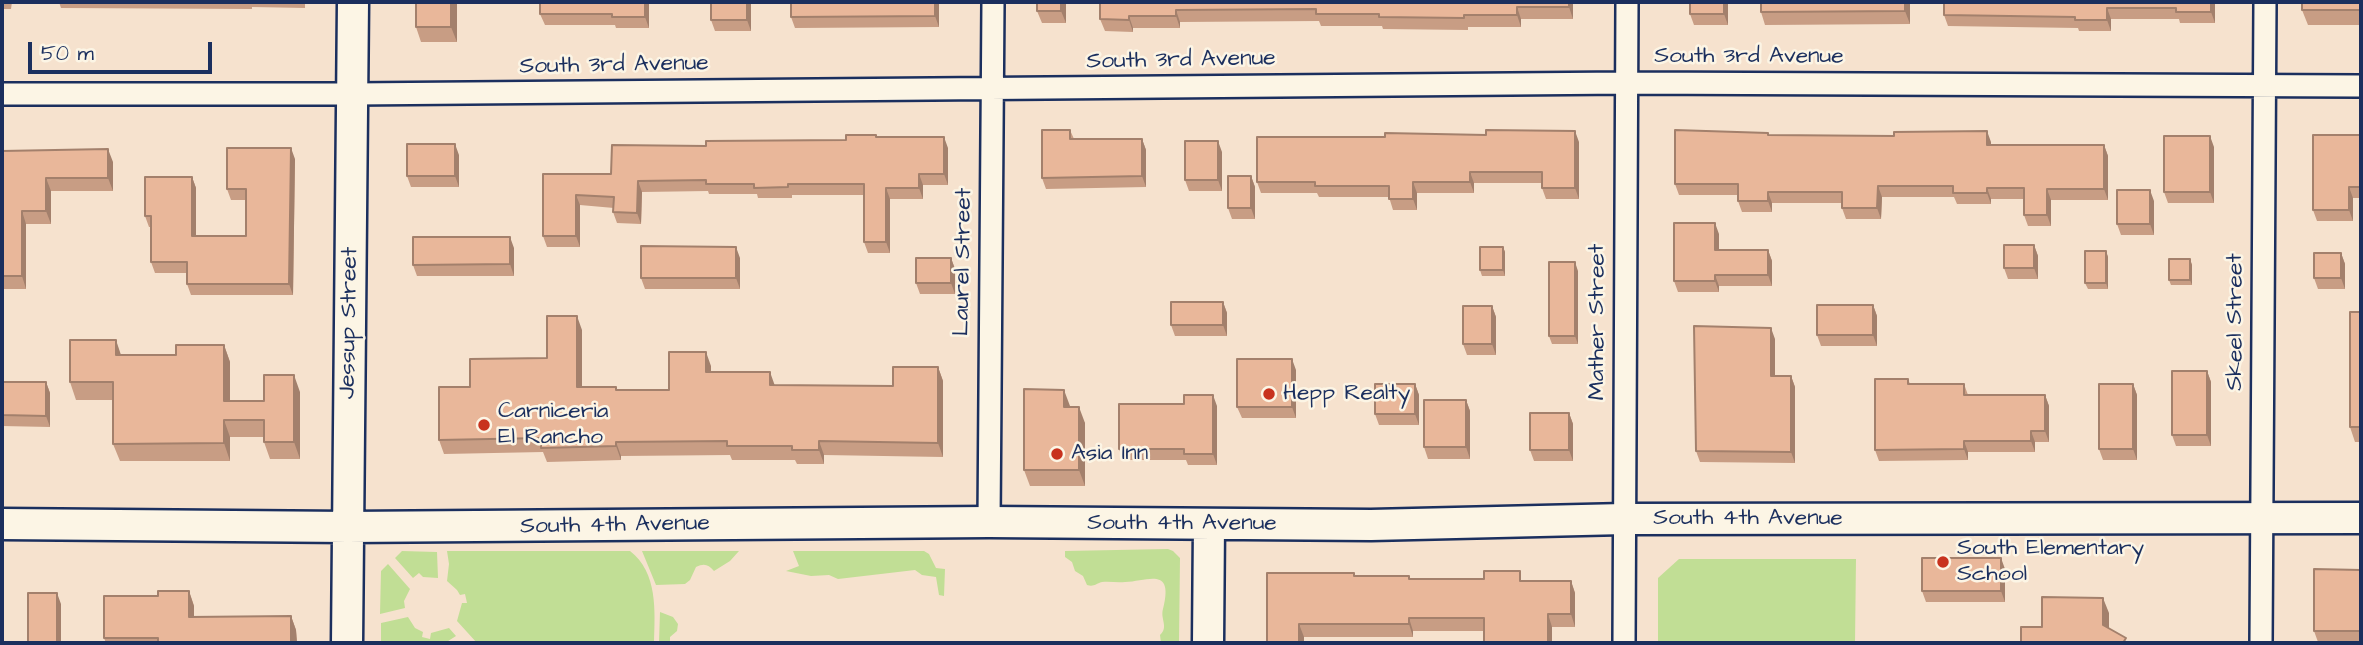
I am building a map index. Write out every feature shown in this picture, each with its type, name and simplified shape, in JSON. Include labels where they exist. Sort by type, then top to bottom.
[{"type":"main road","name":"Jessup Street","points":[[346,643],[353,2]]},
{"type":"main road","name":"South 4th Avenue","points":[[2,524],[348,527],[989,523],[1371,525],[1624,519],[2361,517]]},
{"type":"main road","points":[[1208,643],[1209,525]]},
{"type":"street","name":"Laurel Street","points":[[989,523],[993,2]]},
{"type":"street","name":"Mather Street","points":[[1624,643],[1627,2]]},
{"type":"street","name":"Skeel Street","points":[[2260,643],[2265,2]]},
{"type":"street","name":"South 3rd Avenue","points":[[2,94],[353,94],[1626,83],[2361,86]]},
{"type":"green space","points":[[1168,549],[1180,558],[1179,643],[1161,643],[1165,595],[1162,581],[1150,579],[1087,585],[1083,576],[1075,571],[1072,562],[1065,557],[1065,551]]},
{"type":"green space","points":[[402,551],[437,552],[438,578],[423,577],[419,573],[413,578],[395,558]]},
{"type":"green space","points":[[447,551],[630,551],[646,570],[650,581],[654,606],[654,643],[477,643],[457,621],[462,603],[467,603],[465,594],[460,595],[447,581]]},
{"type":"green space","points":[[642,551],[739,551],[730,561],[714,571],[706,565],[696,567],[685,584],[656,585]]},
{"type":"green space","points":[[793,551],[924,551],[929,554],[936,568],[945,569],[944,596],[939,595],[936,577],[922,575],[915,570],[838,579],[829,575],[811,576],[786,571],[799,566]]},
{"type":"green space","points":[[1679,559],[1856,559],[1855,643],[1658,643],[1658,578]]},
{"type":"green space","points":[[388,564],[410,589],[404,601],[405,608],[380,614],[381,571]]},
{"type":"green space","points":[[660,612],[673,617],[678,624],[677,631],[670,637],[670,643],[659,643]]},
{"type":"green space","points":[[408,617],[415,628],[423,632],[422,637],[430,639],[431,633],[449,628],[456,636],[445,643],[381,643],[381,623]]},
{"type":"building","points":[[416,2],[451,2],[451,27],[416,27]]},
{"type":"building","points":[[540,2],[645,2],[645,17],[540,14]]},
{"type":"building","points":[[711,2],[747,2],[747,20],[711,20]]},
{"type":"building","points":[[791,2],[935,2],[935,16],[791,17]]},
{"type":"building","points":[[1037,2],[1061,2],[1061,11],[1037,11]]},
{"type":"building","points":[[1100,2],[1569,2],[1569,7],[1517,7],[1517,15],[1464,15],[1464,18],[1316,14],[1316,9],[1176,10],[1176,16],[1129,16],[1129,20],[1100,19]]},
{"type":"building","points":[[1690,2],[1724,2],[1724,14],[1690,14]]},
{"type":"building","points":[[1761,2],[1905,2],[1905,11],[1761,12]]},
{"type":"building","points":[[1944,2],[2211,2],[2211,12],[2176,12],[2176,8],[2107,8],[2107,20],[2075,20],[2075,17],[1944,15]]},
{"type":"building","points":[[2302,2],[2361,2],[2361,10],[2302,10]]},
{"type":"building","points":[[1042,130],[1070,130],[1070,139],[1142,139],[1142,176],[1042,178]]},
{"type":"building","points":[[1486,130],[1575,131],[1575,188],[1542,188],[1542,172],[1470,172],[1470,182],[1413,182],[1413,199],[1389,199],[1389,186],[1315,186],[1315,182],[1257,182],[1257,137],[1385,137],[1385,133],[1486,135]]},
{"type":"building","points":[[1675,130],[1768,135],[1894,136],[1894,132],[1987,131],[1987,145],[2104,145],[2104,189],[2047,189],[2047,215],[2024,215],[2024,188],[1987,188],[1987,193],[1953,193],[1953,186],[1878,186],[1877,208],[1842,208],[1842,192],[1768,192],[1768,201],[1738,201],[1738,184],[1675,184]]},
{"type":"building","points":[[846,135],[944,137],[944,174],[919,174],[919,188],[886,188],[886,242],[864,242],[864,184],[788,184],[788,187],[754,188],[754,184],[706,184],[706,180],[638,181],[637,213],[613,212],[614,197],[576,195],[576,236],[543,236],[543,174],[611,174],[612,145],[706,146],[706,141],[846,140]]},
{"type":"building","points":[[2313,135],[2361,135],[2361,187],[2349,187],[2349,210],[2313,210]]},
{"type":"building","points":[[2164,136],[2210,136],[2210,192],[2164,192]]},
{"type":"building","points":[[1185,141],[1218,141],[1218,180],[1185,180]]},
{"type":"building","points":[[407,144],[455,144],[455,176],[407,176]]},
{"type":"building","points":[[227,148],[291,148],[289,284],[187,284],[187,262],[151,262],[151,216],[145,216],[145,177],[192,177],[192,236],[246,236],[246,189],[227,189]]},
{"type":"building","points":[[108,149],[108,178],[46,178],[46,211],[22,211],[22,276],[2,276],[2,151]]},
{"type":"building","points":[[1228,176],[1251,176],[1251,208],[1228,208]]},
{"type":"building","points":[[2117,190],[2150,190],[2150,224],[2117,224]]},
{"type":"building","points":[[1674,223],[1715,223],[1715,250],[1768,250],[1768,275],[1715,275],[1715,281],[1674,281]]},
{"type":"building","points":[[413,237],[510,237],[510,264],[413,265]]},
{"type":"building","points":[[2004,245],[2034,245],[2034,268],[2004,268]]},
{"type":"building","points":[[641,246],[736,247],[736,278],[641,278]]},
{"type":"building","points":[[1480,247],[1503,247],[1503,270],[1480,270]]},
{"type":"building","points":[[2085,251],[2106,251],[2106,283],[2085,283]]},
{"type":"building","points":[[2314,253],[2341,253],[2341,278],[2314,278]]},
{"type":"building","points":[[916,258],[951,258],[951,283],[916,283]]},
{"type":"building","points":[[2169,259],[2190,259],[2190,280],[2169,280]]},
{"type":"building","points":[[1549,262],[1575,262],[1575,336],[1549,336]]},
{"type":"building","points":[[1171,302],[1223,302],[1223,325],[1171,325]]},
{"type":"building","points":[[1817,305],[1873,305],[1873,335],[1817,335]]},
{"type":"building","points":[[1463,306],[1492,306],[1492,344],[1463,344]]},
{"type":"building","points":[[2350,312],[2361,312],[2361,427],[2350,427]]},
{"type":"building","points":[[547,316],[577,316],[577,387],[669,390],[669,352],[706,352],[706,372],[770,372],[770,385],[893,386],[893,367],[938,367],[938,443],[819,441],[819,450],[792,450],[792,446],[727,446],[727,441],[616,442],[616,446],[541,448],[541,438],[439,440],[439,387],[470,387],[470,359],[547,358]]},
{"type":"building","points":[[1694,326],[1771,328],[1771,376],[1791,376],[1791,452],[1696,451]]},
{"type":"building","points":[[70,340],[116,340],[116,355],[176,355],[176,345],[224,345],[224,401],[264,401],[264,375],[294,375],[294,442],[264,442],[264,420],[224,420],[224,443],[113,444],[113,382],[70,382]]},
{"type":"building","name":"Hepp Realty","points":[[1237,359],[1292,359],[1292,407],[1237,407]]},
{"type":"building","points":[[2172,371],[2207,371],[2207,435],[2172,435]]},
{"type":"building","points":[[1875,379],[1908,379],[1908,384],[1964,384],[1964,395],[2045,395],[2045,431],[2031,431],[2031,441],[1964,441],[1964,449],[1875,450]]},
{"type":"building","points":[[2,382],[46,382],[46,416],[2,415]]},
{"type":"building","points":[[1375,384],[1415,384],[1415,414],[1375,414]]},
{"type":"building","points":[[2099,384],[2133,384],[2133,449],[2099,449]]},
{"type":"building","name":"Asia Inn","points":[[1024,389],[1064,390],[1064,407],[1079,407],[1079,470],[1024,470]]},
{"type":"building","points":[[1184,395],[1213,395],[1213,454],[1184,454],[1184,449],[1119,449],[1119,404],[1184,404]]},
{"type":"building","points":[[1424,400],[1466,400],[1466,447],[1424,447]]},
{"type":"building","points":[[1530,413],[1569,413],[1569,450],[1530,450]]},
{"type":"building","points":[[1922,558],[2001,558],[2001,591],[1922,591]]},
{"type":"building","points":[[2314,569],[2361,570],[2361,631],[2314,631]]},
{"type":"building","points":[[1484,571],[1520,571],[1520,581],[1571,581],[1571,614],[1548,614],[1548,643],[1484,643],[1484,618],[1409,618],[1409,624],[1299,624],[1299,643],[1267,643],[1267,573],[1354,573],[1354,576],[1409,576],[1409,579],[1484,579]]},
{"type":"building","points":[[158,591],[189,591],[189,617],[291,616],[291,643],[158,643],[158,638],[104,638],[104,596],[158,596]]},
{"type":"building","points":[[28,593],[57,593],[57,643],[28,643]]},
{"type":"building","points":[[2042,597],[2103,598],[2103,625],[2126,638],[2123,643],[2021,643],[2021,627],[2042,627]]},
{"type":"place","name":"Hepp Realty","points":[[1269,394]]},
{"type":"place","name":"Carniceria El Rancho","points":[[484,425]]},
{"type":"place","name":"Asia Inn","points":[[1057,454]]},
{"type":"place","name":"South Elementary School","points":[[1943,562]]}]
